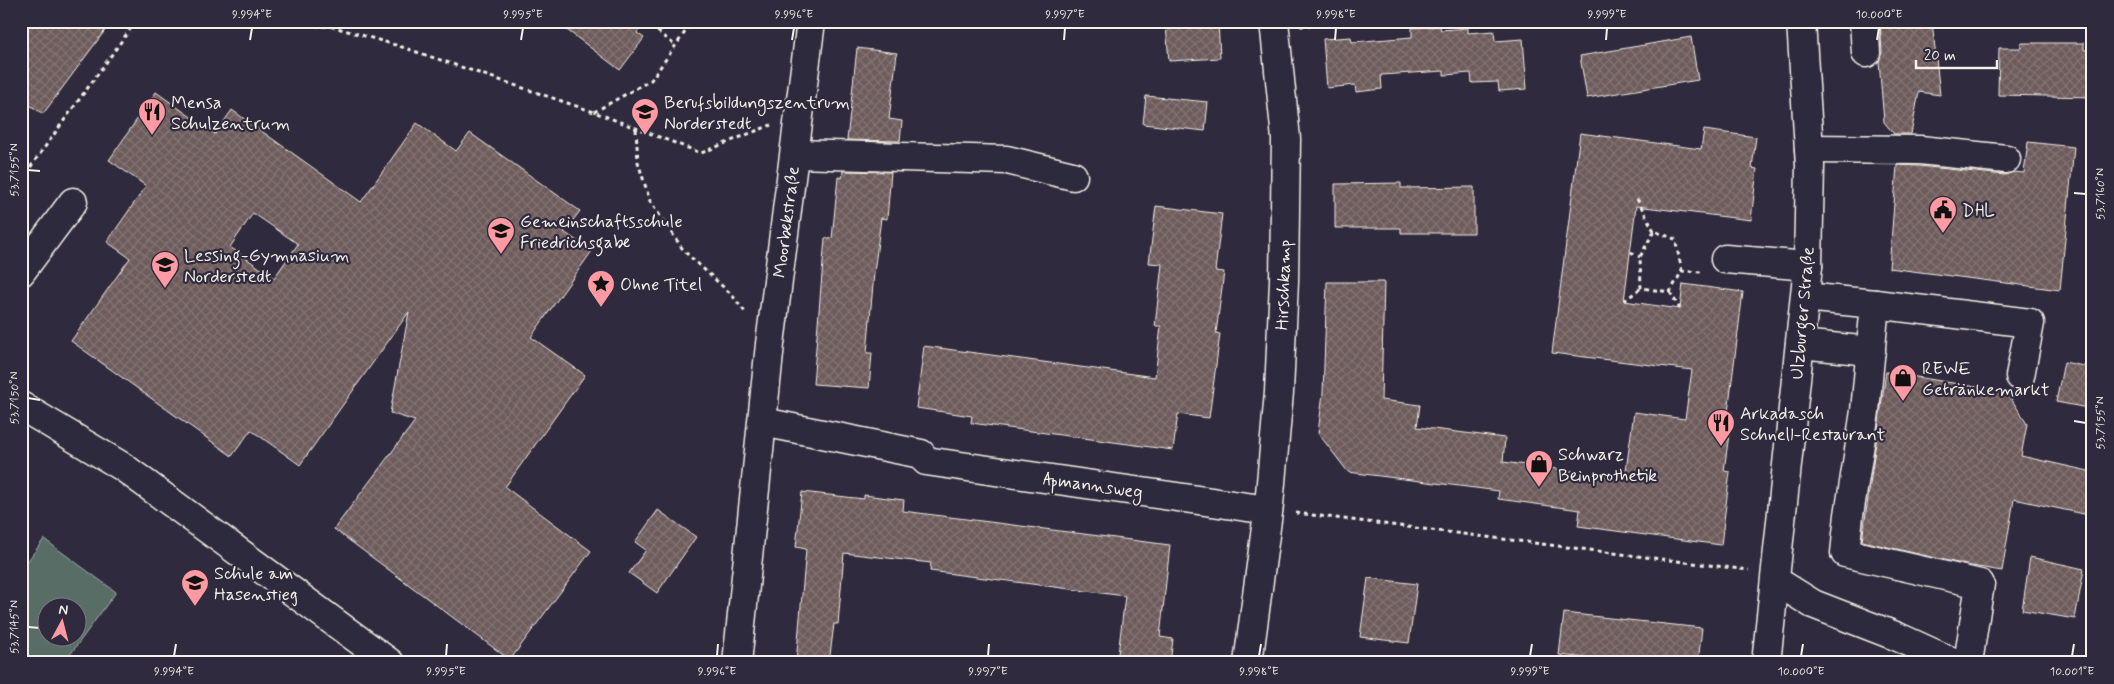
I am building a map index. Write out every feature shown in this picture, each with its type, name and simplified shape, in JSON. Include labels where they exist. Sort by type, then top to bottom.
[{"type":"street","name":"Moorbekstraße","points":[[737,663],[770,344],[811,21]]},
{"type":"street","name":"Ulzburger Straße","points":[[1766,663],[1808,266],[1809,150],[1801,21]]},
{"type":"street","points":[[1864,21],[1866,53]]},
{"type":"street","name":"Hirschkamp","points":[[1248,663],[1268,510],[1279,392],[1286,139],[1275,25]]},
{"type":"street","points":[[797,142],[1007,160],[1073,176]]},
{"type":"street","points":[[1809,150],[1920,150],[2006,160]]},
{"type":"street","points":[[21,272],[73,202]]},
{"type":"street","points":[[1715,266],[1808,266]]},
{"type":"street","points":[[1805,297],[2030,323],[2020,376]]},
{"type":"street","points":[[1876,304],[1865,411],[1845,553],[1980,584],[1968,663]]},
{"type":"street","points":[[1800,344],[1871,351]]},
{"type":"street","points":[[21,406],[123,467],[390,663]]},
{"type":"street","name":"Apmannsweg","points":[[763,422],[921,454],[926,461],[1268,510]]},
{"type":"street","points":[[1776,581],[1813,604],[1898,637],[1955,663]]},
{"type":"path","points":[[21,180],[136,21]]},
{"type":"path","points":[[251,21],[334,27],[402,47],[594,112],[700,153],[769,124],[797,142]]},
{"type":"path","points":[[645,21],[676,46]]},
{"type":"path","points":[[594,112],[651,80],[693,21]]},
{"type":"path","points":[[1275,25],[1362,21]]},
{"type":"path","points":[[636,128],[638,162],[650,201],[684,251],[732,295],[770,344]]},
{"type":"path","points":[[1637,199],[1654,231],[1674,238],[1682,272],[1670,292]]},
{"type":"path","points":[[1640,288],[1640,257],[1654,231]]},
{"type":"path","points":[[1630,252],[1640,257]]},
{"type":"path","points":[[1682,272],[1715,266]]},
{"type":"path","points":[[1624,301],[1640,288],[1670,292]]},
{"type":"path","points":[[1670,292],[1680,309]]},
{"type":"path","points":[[1268,510],[1758,571],[1776,581]]},
{"type":"green space","points":[[44,539],[116,592],[88,630],[88,596],[38,596],[38,646],[76,646],[64,663],[21,663],[21,570]]},
{"type":"building","points":[[21,21],[112,21],[43,114],[21,99]]},
{"type":"building","points":[[555,21],[645,21],[637,33],[644,38],[620,70]]},
{"type":"building","points":[[1218,21],[1220,58],[1169,61],[1166,25]]},
{"type":"building","points":[[1880,21],[1932,21],[1940,95],[1919,92],[1911,134],[1894,134],[1884,122],[1879,61],[1882,52]]},
{"type":"building","points":[[1440,26],[1441,30],[1468,28],[1468,33],[1494,31],[1495,41],[1523,39],[1527,89],[1499,91],[1498,82],[1472,83],[1471,73],[1444,75],[1444,71],[1381,75],[1382,89],[1356,92],[1355,85],[1327,88],[1323,39],[1351,37],[1352,42],[1412,37],[1412,28]]},
{"type":"building","points":[[1691,37],[1698,80],[1587,98],[1580,56]]},
{"type":"building","points":[[2021,43],[2084,43],[2084,50],[2093,50],[2093,97],[1998,95],[1999,48],[2021,48]]},
{"type":"building","points":[[857,48],[897,53],[889,119],[902,121],[900,141],[847,140]]},
{"type":"building","points":[[156,92],[215,134],[232,110],[361,202],[417,123],[456,151],[470,133],[580,211],[564,232],[592,251],[531,337],[585,375],[505,487],[591,551],[510,660],[334,529],[415,421],[390,413],[409,312],[300,465],[251,430],[232,456],[71,341],[130,258],[107,242],[146,186],[109,160]],"holes":[[[253,213],[298,244],[274,278],[230,247]]]},
{"type":"building","points":[[1146,96],[1208,102],[1205,131],[1143,124]]},
{"type":"building","points":[[1704,130],[1756,137],[1752,168],[1757,169],[1751,220],[1636,206],[1624,301],[1680,309],[1683,284],[1743,292],[1728,412],[1732,412],[1724,471],[1730,472],[1721,545],[1578,526],[1580,510],[1498,499],[1499,491],[1348,472],[1318,433],[1323,393],[1327,282],[1384,282],[1381,400],[1420,405],[1417,427],[1505,438],[1503,462],[1625,478],[1634,412],[1685,419],[1692,370],[1552,353],[1580,133],[1701,149]]},
{"type":"building","points":[[2028,142],[2074,147],[2060,290],[1889,268],[1897,165],[2004,175],[2014,172],[2024,173]]},
{"type":"building","points":[[843,171],[891,172],[887,219],[881,218],[874,273],[867,353],[872,353],[869,388],[813,384],[825,238],[832,239],[838,177],[842,178]]},
{"type":"building","points":[[1401,183],[1401,188],[1474,187],[1474,233],[1401,233],[1401,228],[1335,228],[1335,184]]},
{"type":"building","points":[[1156,206],[1222,214],[1215,271],[1224,272],[1216,333],[1220,334],[1209,418],[1178,414],[1173,450],[971,423],[972,416],[916,408],[924,346],[1155,377],[1161,326],[1155,326],[1162,264],[1149,263]]},
{"type":"building","points":[[2064,362],[2093,368],[2093,409],[2056,402]]},
{"type":"building","points":[[1886,372],[2007,392],[2027,424],[2021,456],[2093,472],[2093,516],[2014,499],[2002,571],[1966,565],[1862,541]]},
{"type":"building","points":[[802,492],[864,499],[864,495],[904,500],[903,511],[1170,545],[1160,637],[1173,639],[1170,663],[1117,663],[1125,596],[930,571],[931,563],[844,553],[838,624],[834,624],[829,663],[796,663],[806,549],[796,547]]},
{"type":"building","points":[[658,510],[696,537],[657,593],[629,573],[646,550],[635,542]]},
{"type":"building","points":[[2030,557],[2084,569],[2075,619],[2022,610]]},
{"type":"building","points":[[1368,578],[1417,584],[1409,643],[1360,637]]},
{"type":"building","points":[[1564,613],[1702,628],[1698,663],[1633,663],[1559,655]]},
{"type":"place","name":"Mensa Schulzentrum","points":[[152,136]]},
{"type":"place","name":"Berufsbildungszentrum Norderstedt","points":[[645,136]]},
{"type":"place","name":"DHL","points":[[1943,234]]},
{"type":"place","name":"Gemeinschaftsschule Friedrichsgabe","points":[[501,255]]},
{"type":"place","name":"Lessing-Gymnasium Norderstedt","points":[[165,289]]},
{"type":"place","name":"Ohne Titel","points":[[601,308]]},
{"type":"place","name":"REWE Getränkemarkt","points":[[1903,402]]},
{"type":"place","name":"Arkadasch Schnell-Restaurant","points":[[1721,447]]},
{"type":"place","name":"Schwarz Beinprothetik","points":[[1539,488]]},
{"type":"place","name":"Schule am Hasenstieg","points":[[195,607]]}]
